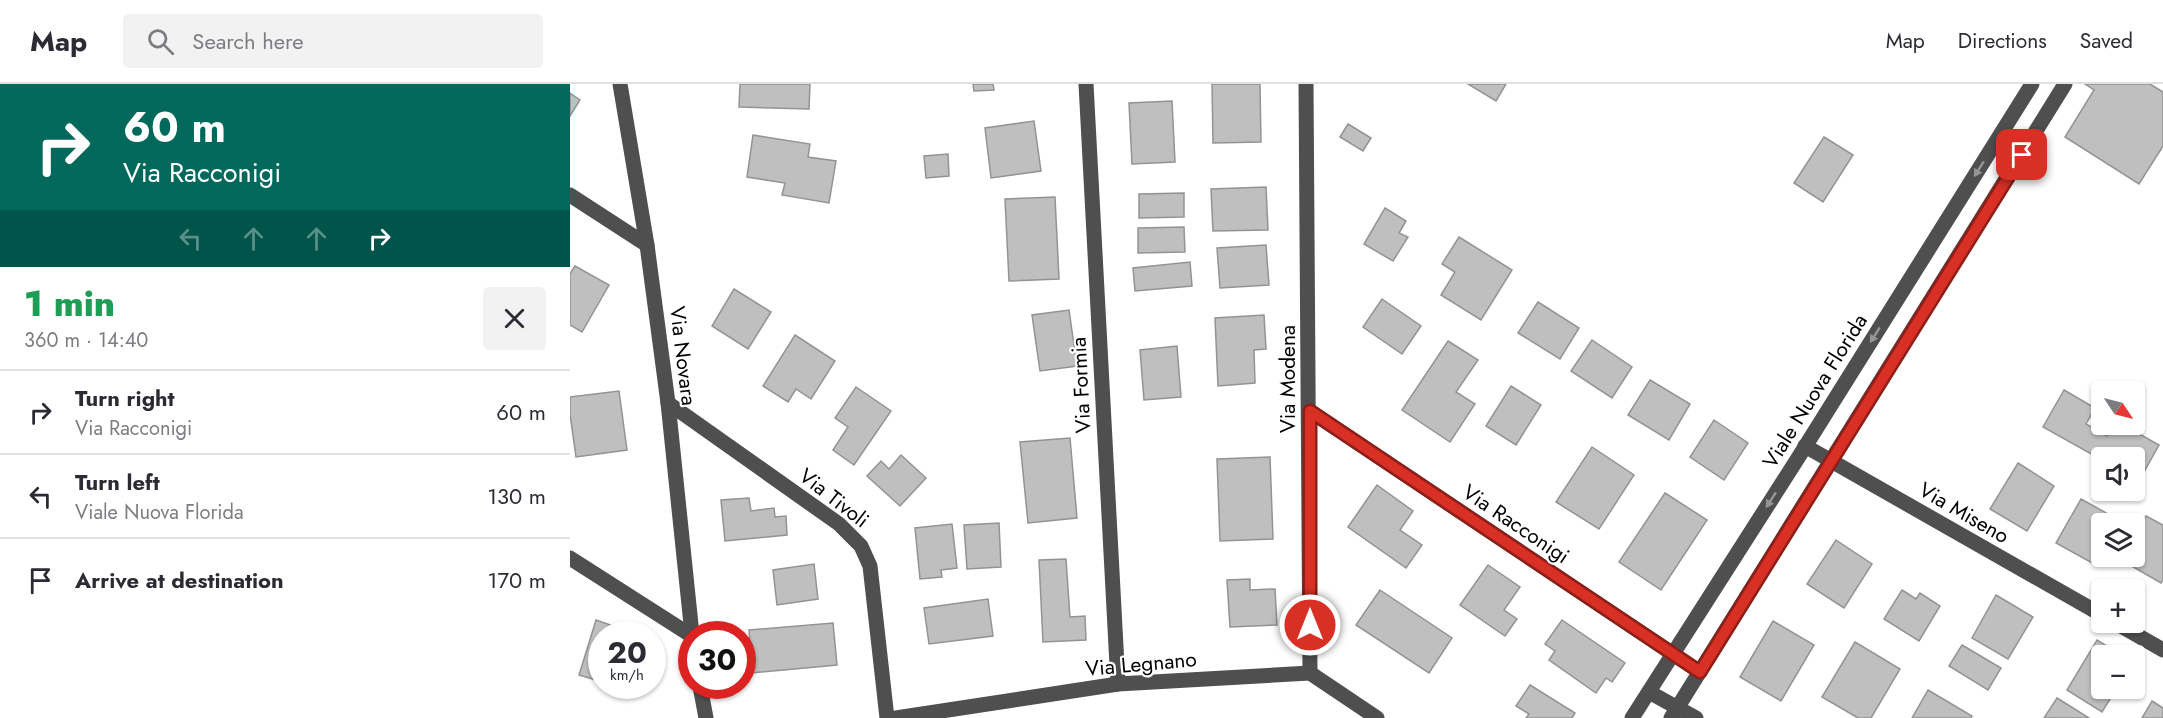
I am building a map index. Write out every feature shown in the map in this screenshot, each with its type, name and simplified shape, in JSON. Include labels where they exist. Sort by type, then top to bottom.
[{"type":"street","name":"Via Novara","points":[[620,84],[647,245],[668,403],[691,621]]},
{"type":"street","name":"Via Formia","points":[[1086,84],[1118,684]]},
{"type":"street","name":"Via Modena","points":[[1306,84],[1310,673]]},
{"type":"street","name":"Viale Nuova Florida","points":[[1632,718],[2032,84]]},
{"type":"street","points":[[1674,713],[2065,84]]},
{"type":"street","points":[[570,195],[647,245]]},
{"type":"street","name":"Via Tivoli","points":[[668,403],[839,524],[861,546],[870,566],[887,718]]},
{"type":"street","name":"Via Racconigi","points":[[1310,411],[1700,672]]},
{"type":"street","name":"Via Miseno","points":[[1805,446],[2091,609]]},
{"type":"street","points":[[570,558],[678,626]]},
{"type":"street","points":[[2133,633],[2163,650]]},
{"type":"street","points":[[1310,673],[1377,718]]},
{"type":"street","name":"Via Legnano","points":[[896,718],[1118,684],[1310,673]]},
{"type":"street","points":[[1649,692],[1674,713],[1696,718]]},
{"type":"street","points":[[702,699],[706,718]]},
{"type":"building","points":[[740,84],[810,84],[809,109],[739,107]]},
{"type":"building","points":[[973,84],[993,84],[994,90],[974,91]]},
{"type":"building","points":[[1212,84],[1260,84],[1261,142],[1213,143]]},
{"type":"building","points":[[1468,84],[1506,84],[1496,101]]},
{"type":"building","points":[[2085,84],[2150,84],[2163,92],[2163,146],[2139,184],[2065,137],[2094,90]]},
{"type":"building","points":[[570,93],[580,100],[570,116]]},
{"type":"building","points":[[1172,101],[1175,162],[1132,164],[1129,103]]},
{"type":"building","points":[[1034,121],[1041,171],[991,178],[985,128]]},
{"type":"building","points":[[1348,124],[1371,138],[1363,151],[1340,137]]},
{"type":"building","points":[[753,135],[810,144],[808,157],[836,161],[829,203],[782,195],[785,183],[747,177]]},
{"type":"building","points":[[1824,137],[1853,155],[1823,202],[1794,183]]},
{"type":"building","points":[[948,154],[949,176],[926,178],[924,156]]},
{"type":"building","points":[[1266,187],[1268,230],[1213,231],[1211,189]]},
{"type":"building","points":[[1184,193],[1184,217],[1139,218],[1139,194]]},
{"type":"building","points":[[1055,197],[1059,279],[1009,281],[1005,199]]},
{"type":"building","points":[[1385,208],[1406,221],[1399,233],[1408,237],[1393,261],[1364,244]]},
{"type":"building","points":[[1184,227],[1185,252],[1138,253],[1138,228]]},
{"type":"building","points":[[1459,237],[1512,270],[1481,320],[1441,295],[1455,272],[1442,264]]},
{"type":"building","points":[[1266,245],[1269,285],[1220,288],[1217,248]]},
{"type":"building","points":[[1190,262],[1192,286],[1135,291],[1133,268]]},
{"type":"building","points":[[575,266],[609,285],[582,332],[570,325],[570,274]]},
{"type":"building","points":[[734,289],[771,312],[748,349],[712,326]]},
{"type":"building","points":[[1382,299],[1421,326],[1402,354],[1363,327]]},
{"type":"building","points":[[1538,302],[1579,328],[1560,359],[1518,333]]},
{"type":"building","points":[[1069,310],[1077,366],[1040,371],[1032,315]]},
{"type":"building","points":[[1264,315],[1266,349],[1254,350],[1255,383],[1218,386],[1215,318]]},
{"type":"building","points":[[795,335],[835,361],[811,399],[796,389],[788,402],[763,386]]},
{"type":"building","points":[[1592,340],[1632,367],[1612,398],[1571,371]]},
{"type":"building","points":[[1448,341],[1478,360],[1456,392],[1475,404],[1450,442],[1402,410]]},
{"type":"building","points":[[1177,346],[1181,397],[1144,400],[1140,350]]},
{"type":"building","points":[[1650,380],[1690,404],[1669,440],[1628,415]]},
{"type":"building","points":[[1511,386],[1541,405],[1516,445],[1486,426]]},
{"type":"building","points":[[856,387],[891,411],[854,465],[833,450],[848,427],[835,418]]},
{"type":"building","points":[[2064,390],[2091,406],[2091,415],[2086,424],[2091,427],[2091,435],[2141,435],[2159,445],[2145,470],[2145,447],[2091,447],[2091,454],[2043,427]]},
{"type":"building","points":[[619,391],[627,450],[576,457],[570,397]]},
{"type":"building","points":[[1714,420],[1748,443],[1724,480],[1690,457]]},
{"type":"building","points":[[1070,438],[1077,518],[1028,523],[1020,442]]},
{"type":"building","points":[[1592,447],[1634,475],[1599,529],[1556,502]]},
{"type":"building","points":[[901,455],[926,478],[900,506],[867,476],[881,461],[889,469]]},
{"type":"building","points":[[1270,457],[1273,539],[1220,541],[1217,459]]},
{"type":"building","points":[[2018,463],[2054,486],[2027,531],[1990,509]]},
{"type":"building","points":[[1377,485],[1413,511],[1400,530],[1422,545],[1406,568],[1348,527]]},
{"type":"building","points":[[1665,493],[1707,520],[1661,590],[1619,562]]},
{"type":"building","points":[[749,498],[751,511],[774,508],[775,517],[786,516],[787,535],[725,541],[721,500]]},
{"type":"building","points":[[2081,499],[2106,513],[2091,513],[2091,562],[2056,543]]},
{"type":"building","points":[[2146,516],[2163,525],[2163,580],[2161,583],[2133,567],[2145,567]]},
{"type":"building","points":[[999,523],[1001,567],[967,569],[964,525]]},
{"type":"building","points":[[952,524],[957,568],[941,570],[942,577],[920,579],[915,528]]},
{"type":"building","points":[[1836,540],[1872,564],[1844,608],[1807,584]]},
{"type":"building","points":[[1066,559],[1070,617],[1085,616],[1086,640],[1043,642],[1039,560]]},
{"type":"building","points":[[814,564],[818,599],[777,605],[773,570]]},
{"type":"building","points":[[1488,565],[1520,587],[1504,610],[1517,619],[1505,636],[1460,605]]},
{"type":"building","points":[[1250,579],[1250,590],[1275,589],[1277,625],[1230,627],[1227,580]]},
{"type":"building","points":[[1380,590],[1452,638],[1429,673],[1356,625]]},
{"type":"building","points":[[1902,590],[1916,599],[1920,593],[1940,606],[1919,641],[1884,619]]},
{"type":"building","points":[[1996,595],[2033,617],[2008,659],[1972,638]]},
{"type":"building","points":[[988,599],[993,636],[929,644],[924,608]]},
{"type":"building","points":[[1562,620],[1625,663],[1612,682],[1606,678],[1596,693],[1549,660],[1555,651],[1545,644]]},
{"type":"building","points":[[1773,621],[1814,645],[1781,701],[1740,677]]},
{"type":"building","points":[[833,623],[837,665],[756,673],[756,629]]},
{"type":"building","points":[[2097,640],[2105,645],[2094,645]]},
{"type":"building","points":[[1855,642],[1900,669],[1871,718],[1858,718],[1822,697]]},
{"type":"building","points":[[1962,645],[2001,668],[1988,690],[1949,666]]},
{"type":"building","points":[[588,646],[588,678],[579,675]]},
{"type":"building","points":[[2091,650],[2091,699],[2110,699],[2102,712],[2067,690]]},
{"type":"building","points":[[1530,685],[1575,713],[1572,718],[1526,718],[1529,714],[1516,706]]},
{"type":"building","points":[[1928,690],[1972,716],[1971,718],[1912,718]]},
{"type":"building","points":[[2057,698],[2089,718],[2044,718]]},
{"type":"building","points":[[2152,701],[2163,708],[2163,718],[2142,718]]},
{"type":"route","points":[[1310,625],[1310,411],[1700,672],[2022,155]]}]
